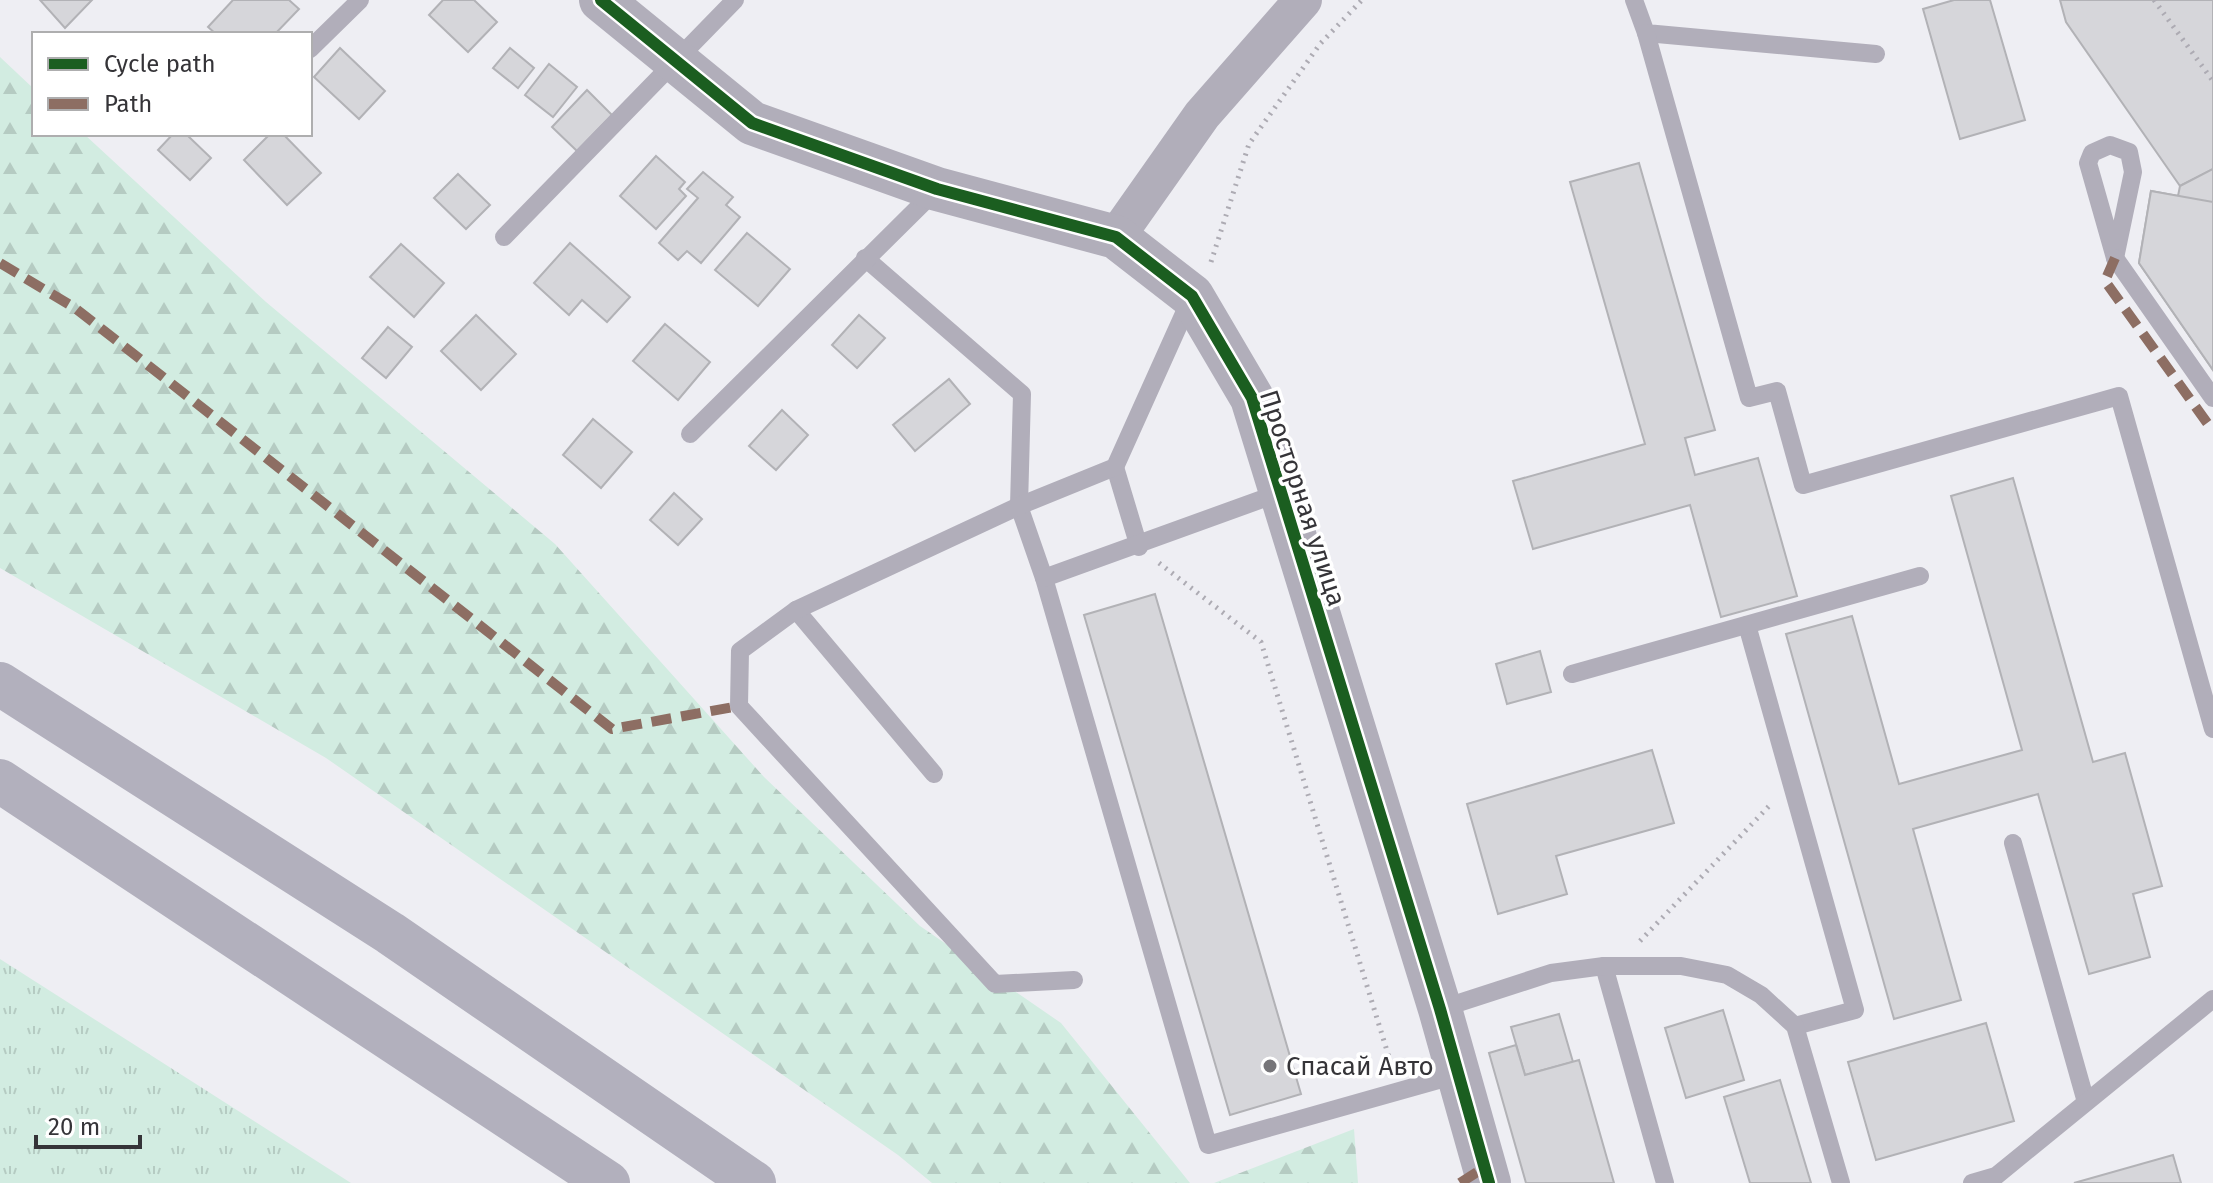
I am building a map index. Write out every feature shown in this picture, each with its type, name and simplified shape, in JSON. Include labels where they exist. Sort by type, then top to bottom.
[{"type":"main road","points":[[0,684],[390,933],[754,1183]]},
{"type":"main road","points":[[0,781],[608,1183]]},
{"type":"street","name":"Просторная улица","points":[[601,0],[752,123],[937,189],[1116,237],[1195,300],[1252,398],[1440,1009],[1456,1075],[1489,1183]]},
{"type":"street","points":[[1116,237],[1202,115],[1303,0]]},
{"type":"lane","points":[[312,47],[360,0]]},
{"type":"lane","points":[[504,237],[735,0]]},
{"type":"lane","points":[[1634,0],[1749,398],[1777,391],[1803,485],[2119,396],[2213,729]]},
{"type":"lane","points":[[1646,33],[1876,54]]},
{"type":"lane","points":[[2115,258],[2133,172],[2129,152],[2110,145],[2092,153],[2088,163],[2115,258],[2213,398]]},
{"type":"lane","points":[[690,434],[937,189]]},
{"type":"lane","points":[[865,258],[1022,394],[1019,506],[1044,578],[1208,1145],[1456,1075]]},
{"type":"lane","points":[[1074,980],[995,984],[739,706],[740,651],[796,610],[1019,506],[1115,467],[1195,300]]},
{"type":"lane","points":[[1115,467],[1139,547]]},
{"type":"lane","points":[[1044,578],[1139,547],[1279,493]]},
{"type":"lane","points":[[1572,674],[1920,576]]},
{"type":"lane","points":[[796,610],[934,774]]},
{"type":"lane","points":[[1747,625],[1855,1010],[1795,1026]]},
{"type":"lane","points":[[2013,843],[2086,1102]]},
{"type":"lane","points":[[1440,1009],[1551,973],[1610,966],[1681,966],[1727,975],[1761,995],[1795,1026],[1841,1183]]},
{"type":"lane","points":[[1610,966],[1665,1183]]},
{"type":"lane","points":[[1972,1183],[1996,1176],[2213,999]]},
{"type":"path","points":[[1195,300],[1249,144],[1320,44],[1362,0]]},
{"type":"path","points":[[2154,0],[2213,81]]},
{"type":"path","points":[[1139,547],[1261,642],[1399,1091]]},
{"type":"path","points":[[1610,966],[1792,783]]},
{"type":"green space","points":[[0,57],[32,87],[32,136],[86,136],[266,302],[555,544],[764,777],[920,926],[1061,1023],[1190,1183],[932,1183],[898,1155],[326,758],[0,568]]},
{"type":"green space","points":[[0,959],[351,1183],[0,1183]]},
{"type":"green space","points":[[1354,1129],[1358,1183],[1214,1183]]},
{"type":"building","points":[[40,0],[92,0],[65,28]]},
{"type":"building","points":[[233,0],[289,0],[299,9],[277,32],[214,32],[208,27]]},
{"type":"building","points":[[443,0],[474,0],[497,22],[468,52],[429,15]]},
{"type":"building","points":[[1954,0],[1990,0],[2025,120],[1960,139],[1923,9]]},
{"type":"building","points":[[2060,0],[2213,0],[2213,169],[2180,186],[2066,22]]},
{"type":"building","points":[[340,48],[385,91],[359,119],[314,77]]},
{"type":"building","points":[[510,48],[534,68],[518,88],[493,68]]},
{"type":"building","points":[[549,64],[577,87],[553,117],[525,95]]},
{"type":"building","points":[[587,90],[612,115],[577,151],[552,127]]},
{"type":"building","points":[[171,136],[188,136],[211,158],[190,180],[158,150]]},
{"type":"building","points":[[268,136],[285,136],[321,173],[287,205],[244,160]]},
{"type":"building","points":[[656,156],[685,182],[679,189],[686,196],[656,229],[620,196]]},
{"type":"building","points":[[1639,163],[1715,430],[1685,438],[1695,475],[1758,458],[1797,596],[1721,617],[1690,505],[1533,549],[1513,481],[1645,444],[1570,182]]},
{"type":"building","points":[[2213,169],[2213,370],[2139,263],[2151,191],[2178,196],[2180,186]]},
{"type":"building","points":[[703,172],[733,197],[726,205],[740,217],[701,263],[687,251],[678,260],[659,243],[698,198],[687,189]]},
{"type":"building","points":[[458,174],[490,205],[466,229],[434,198]]},
{"type":"building","points":[[2151,191],[2213,202],[2213,370],[2139,263]]},
{"type":"building","points":[[747,233],[790,269],[758,306],[715,270]]},
{"type":"building","points":[[570,243],[630,297],[607,322],[582,300],[569,315],[534,283]]},
{"type":"building","points":[[401,244],[444,283],[414,317],[370,277]]},
{"type":"building","points":[[476,315],[516,354],[481,390],[441,351]]},
{"type":"building","points":[[859,315],[885,338],[857,368],[832,345]]},
{"type":"building","points":[[665,324],[710,362],[678,400],[633,361]]},
{"type":"building","points":[[388,327],[412,347],[386,378],[362,358]]},
{"type":"building","points":[[949,379],[970,404],[915,451],[893,425]]},
{"type":"building","points":[[782,410],[808,435],[776,470],[749,446]]},
{"type":"building","points":[[593,419],[632,452],[601,488],[563,455]]},
{"type":"building","points":[[2013,478],[2093,762],[2125,753],[2162,886],[2133,894],[2150,957],[2089,974],[2038,794],[1913,829],[1961,1000],[1894,1019],[1786,634],[1852,616],[1899,784],[2022,750],[1951,496]]},
{"type":"building","points":[[674,493],[702,519],[678,545],[650,520]]},
{"type":"building","points":[[1155,594],[1301,1094],[1230,1115],[1084,615]]},
{"type":"building","points":[[1540,651],[1551,692],[1507,704],[1496,664]]},
{"type":"building","points":[[1652,750],[1674,823],[1556,856],[1567,894],[1498,914],[1467,804]]},
{"type":"building","points":[[1723,1010],[1744,1080],[1686,1098],[1665,1028]]},
{"type":"building","points":[[1559,1014],[1573,1062],[1525,1075],[1511,1027]]},
{"type":"building","points":[[1986,1023],[2014,1121],[1876,1160],[1848,1062]]},
{"type":"building","points":[[1516,1045],[1525,1075],[1579,1060],[1614,1183],[1526,1183],[1489,1053]]},
{"type":"building","points":[[1780,1080],[1811,1183],[1750,1183],[1724,1097]]},
{"type":"building","points":[[2173,1155],[2181,1183],[2074,1183]]},
{"type":"marked path","points":[[2115,258],[2105,281],[2213,431]]},
{"type":"marked path","points":[[0,263],[75,308],[612,729],[739,706]]},
{"type":"marked path","points":[[1460,1183],[1485,1167]]},
{"type":"cycle path","points":[[601,0],[752,123],[937,189],[1116,237],[1192,296],[1252,398],[1440,1009],[1489,1183]]},
{"type":"place","name":"Спасай Авто","points":[[1270,1066]]}]
